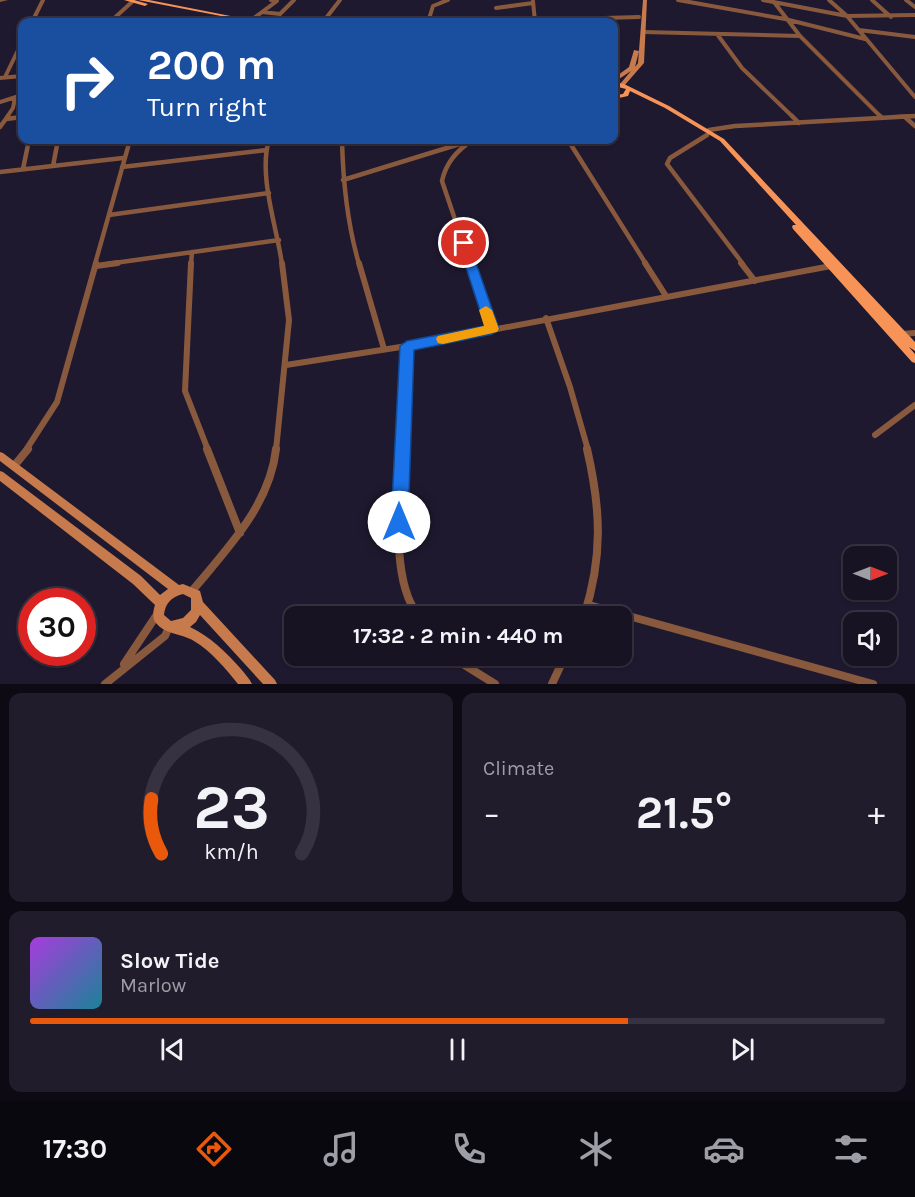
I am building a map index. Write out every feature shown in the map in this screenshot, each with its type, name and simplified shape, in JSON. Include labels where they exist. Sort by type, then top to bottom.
[{"type":"main road","points":[[141,0],[234,18]]},
{"type":"main road","points":[[618,79],[634,64],[640,0]]},
{"type":"main road","points":[[618,95],[625,91],[640,67],[645,0]]},
{"type":"main road","points":[[130,1],[221,18]]},
{"type":"main road","points":[[618,85],[639,99],[708,132],[733,150],[915,348]]},
{"type":"main road","points":[[708,132],[736,160],[915,360]]},
{"type":"main road","points":[[0,456],[178,590]]},
{"type":"main road","points":[[0,475],[137,580],[160,607],[163,624],[195,634],[225,660],[246,684]]},
{"type":"main road","points":[[160,607],[171,592],[192,591],[196,595],[198,604],[196,613],[189,621],[171,627]]},
{"type":"main road","points":[[198,604],[271,684]]},
{"type":"street","points":[[0,1],[6,0]]},
{"type":"street","points":[[34,18],[43,0]]},
{"type":"street","points":[[271,0],[292,2]]},
{"type":"street","points":[[326,18],[340,0]]},
{"type":"street","points":[[429,18],[433,6],[448,0]]},
{"type":"street","points":[[678,0],[705,2],[865,39]]},
{"type":"street","points":[[763,0],[847,16],[915,15]]},
{"type":"street","points":[[788,0],[794,6]]},
{"type":"street","points":[[829,0],[847,16],[915,97]]},
{"type":"street","points":[[872,0],[891,17]]},
{"type":"street","points":[[906,0],[915,7]]},
{"type":"street","points":[[114,18],[130,1]]},
{"type":"street","points":[[254,18],[277,1]]},
{"type":"street","points":[[262,12],[280,14],[292,2]]},
{"type":"street","points":[[496,8],[533,2],[535,18]]},
{"type":"street","points":[[774,2],[800,36],[882,118]]},
{"type":"street","points":[[618,19],[639,18]]},
{"type":"street","points":[[859,30],[915,37]]},
{"type":"street","points":[[643,32],[800,36]]},
{"type":"street","points":[[717,34],[748,74],[799,123]]},
{"type":"street","points":[[2,78],[18,53]]},
{"type":"street","points":[[12,61],[18,61]]},
{"type":"street","points":[[2,78],[18,76]]},
{"type":"street","points":[[0,102],[18,97]]},
{"type":"street","points":[[0,127],[13,108],[15,98]]},
{"type":"street","points":[[755,281],[667,164],[670,158],[708,132],[735,126],[915,116]]},
{"type":"street","points":[[905,117],[915,126]]},
{"type":"street","points":[[6,119],[18,118]]},
{"type":"street","points":[[23,170],[28,144]]},
{"type":"street","points":[[53,166],[57,144]]},
{"type":"street","points":[[14,466],[53,410],[96,266],[128,144]]},
{"type":"street","points":[[192,591],[240,533],[260,500],[274,465],[289,320],[279,240],[269,194],[267,144]]},
{"type":"street","points":[[342,144],[343,180],[350,230],[384,349]]},
{"type":"street","points":[[343,180],[461,144]]},
{"type":"street","points":[[469,144],[456,154],[444,171],[442,181],[492,329]]},
{"type":"street","points":[[571,144],[666,296]]},
{"type":"street","points":[[122,167],[266,150]]},
{"type":"street","points":[[0,172],[123,158]]},
{"type":"street","points":[[110,215],[269,194]]},
{"type":"street","points":[[96,266],[279,240]]},
{"type":"street","points":[[192,252],[185,391],[240,533]]},
{"type":"street","points":[[286,365],[407,346],[831,266]]},
{"type":"street","points":[[546,318],[569,379],[595,497],[599,557],[589,605],[873,684]]},
{"type":"street","points":[[902,334],[915,333]]},
{"type":"street","points":[[407,346],[399,503],[401,578],[411,606]]},
{"type":"street","points":[[875,435],[915,405]]},
{"type":"street","points":[[120,670],[152,625],[160,607]]},
{"type":"street","points":[[105,684],[165,636],[171,627]]},
{"type":"street","points":[[466,666],[495,684]]},
{"type":"street","points":[[552,684],[561,666]]},
{"type":"slow traffic","points":[[443,339],[492,329],[486,310]]},
{"type":"route","points":[[399,522],[407,346],[492,329],[464,243]]}]
